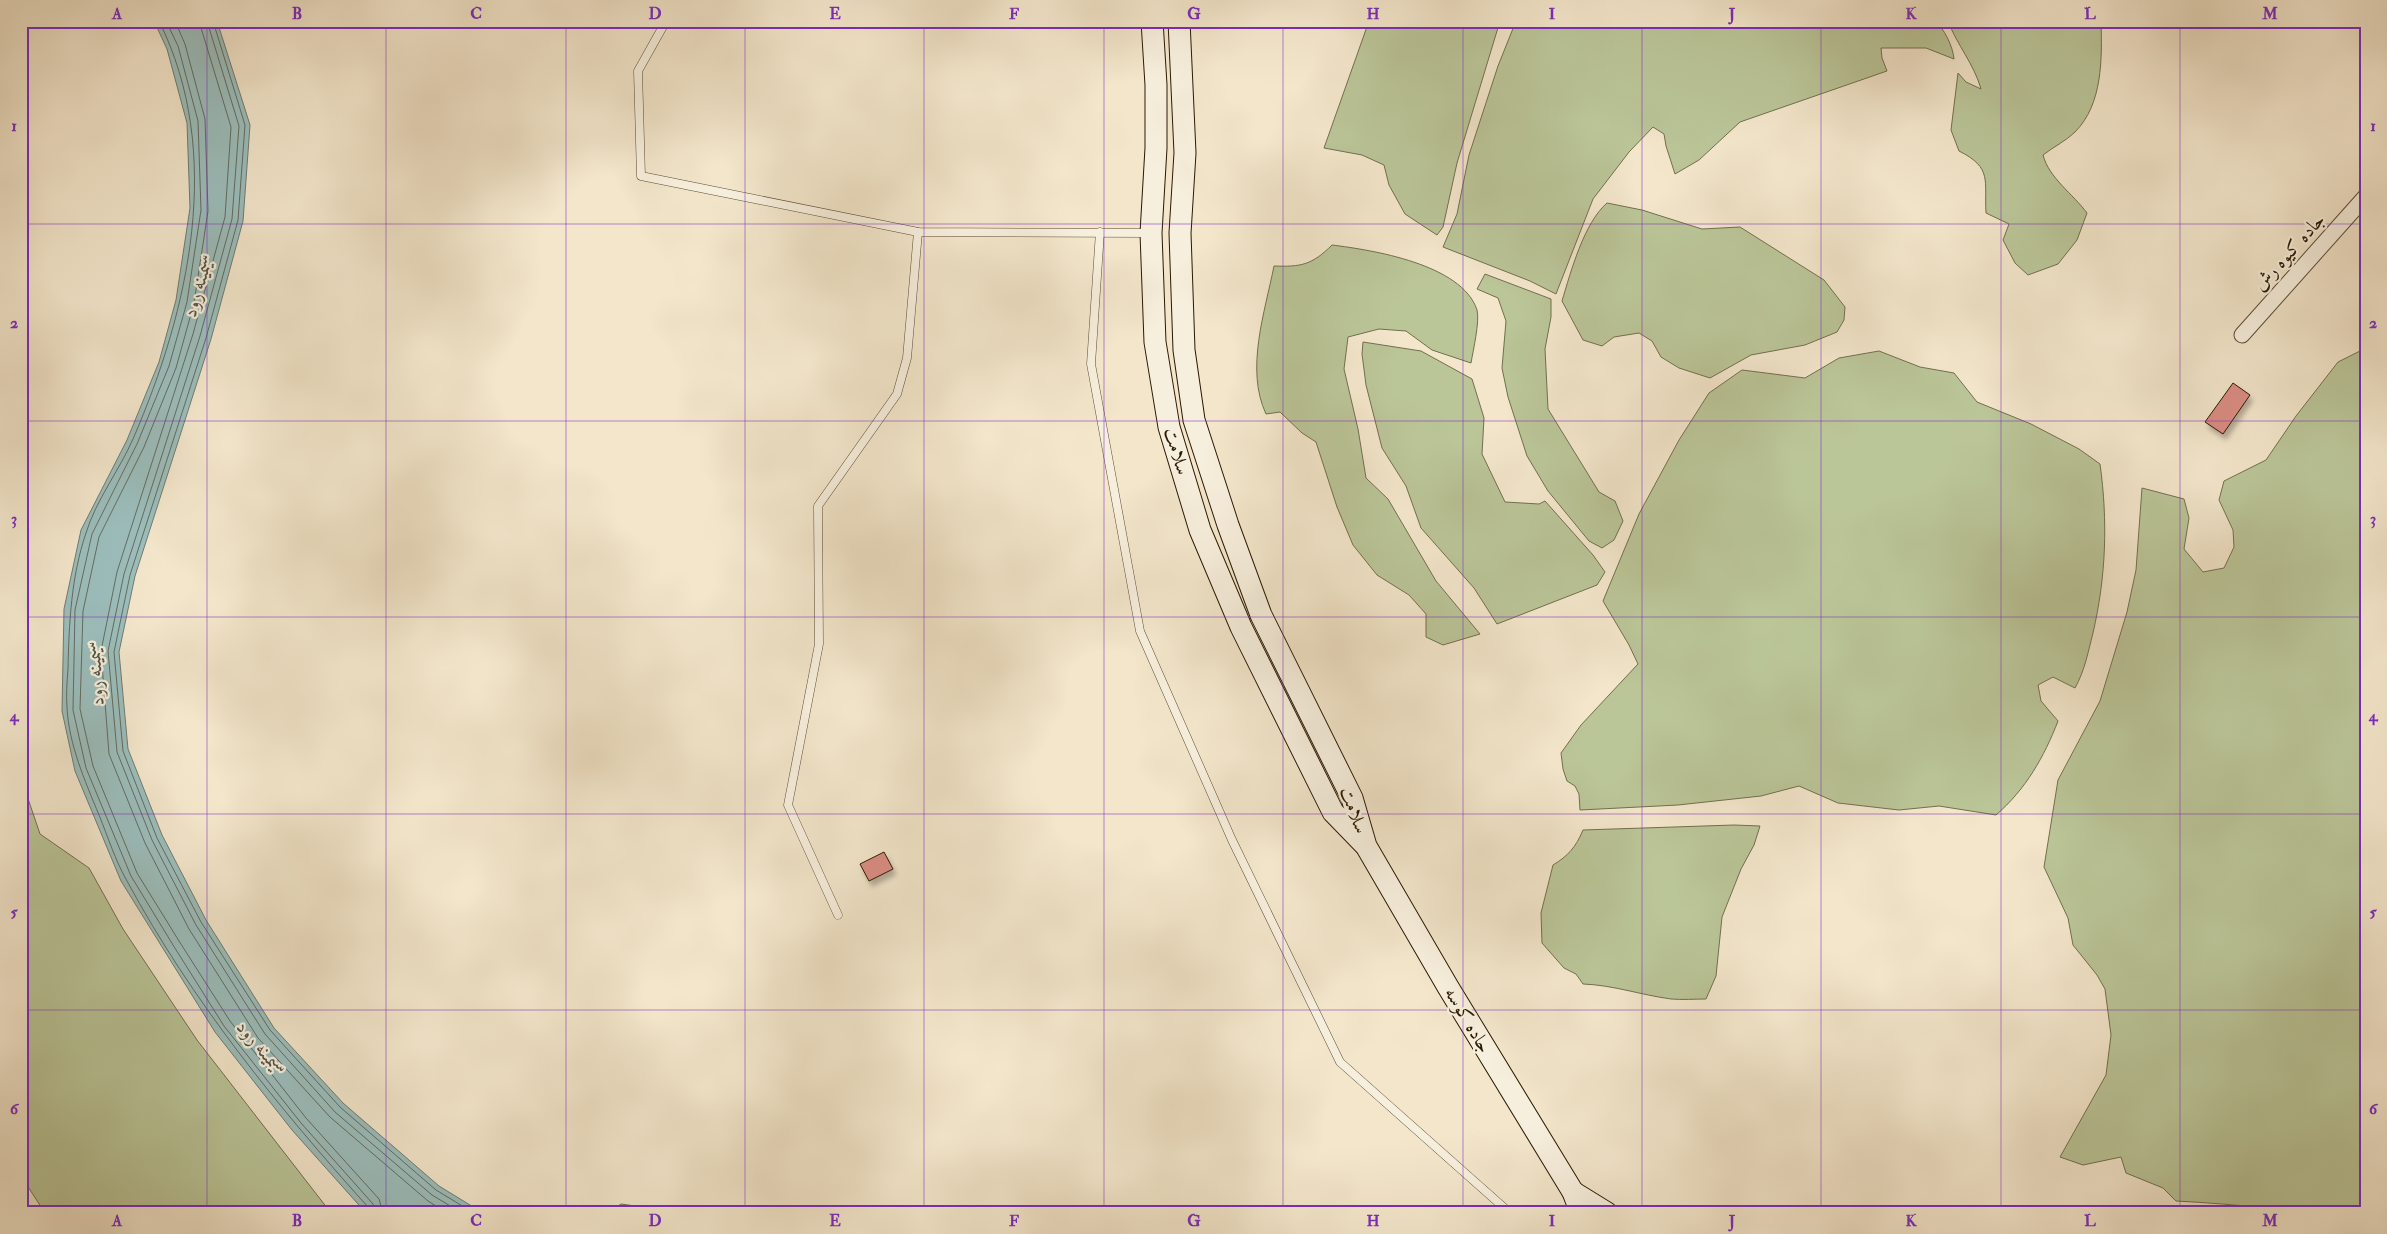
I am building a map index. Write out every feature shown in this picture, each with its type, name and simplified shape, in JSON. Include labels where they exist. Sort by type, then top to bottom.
[{"type":"main road","name":"سلامت","points":[[1152,21],[1156,103],[1152,233],[1155,342],[1169,427],[1200,530],[1241,627],[1333,812],[1366,846]]},
{"type":"main road","name":"سلامت","points":[[1179,21],[1185,153],[1180,233],[1184,350],[1194,420],[1228,525],[1261,615],[1352,798],[1366,846]]},
{"type":"main road","points":[[1152,233],[1180,233]]},
{"type":"main road","name":"جاده کوسه","points":[[1366,846],[1448,987],[1573,1192],[1581,1213]]},
{"type":"main road","name":"جاده کوسه","points":[[1573,1192],[1607,1213]]},
{"type":"street","name":"جاده کیوه رش","points":[[2242,335],[2366,196]]},
{"type":"lane","points":[[666,21],[638,71],[641,176],[918,232],[1152,233]]},
{"type":"lane","points":[[838,915],[788,806],[819,644],[818,506],[896,394],[907,358],[918,232]]},
{"type":"lane","points":[[1100,232],[1091,364],[1140,631],[1232,840],[1340,1062],[1510,1213]]},
{"type":"green space","points":[[1369,21],[1500,21],[1457,163],[1443,227],[1437,235],[1405,214],[1389,185],[1384,165],[1362,155],[1324,148]]},
{"type":"green space","points":[[1516,21],[1934,21],[1947,38],[1954,59],[1926,48],[1881,48],[1882,58],[1887,71],[1740,122],[1699,160],[1675,174],[1664,134],[1653,127],[1629,152],[1593,199],[1556,294],[1530,281],[1443,247],[1457,214],[1469,155],[1498,66]]},
{"type":"green space","points":[[1948,21],[2101,21],[2101,65],[2096,94],[2091,108],[2075,132],[2043,155],[2050,171],[2087,213],[2077,240],[2058,264],[2028,275],[2015,263],[2003,240],[2009,224],[1986,213],[1985,176],[1977,163],[1959,151],[1951,130],[1958,73],[1966,82],[1981,89],[1974,71]]},
{"type":"green space","points":[[1607,203],[1642,210],[1702,229],[1740,227],[1824,280],[1845,307],[1844,320],[1837,332],[1805,345],[1751,355],[1710,378],[1679,368],[1661,357],[1652,341],[1639,333],[1614,337],[1602,346],[1583,340],[1562,301],[1579,248],[1592,223]]},
{"type":"green space","points":[[1332,245],[1392,256],[1414,262],[1435,271],[1454,281],[1468,294],[1477,310],[1477,328],[1471,363],[1432,350],[1406,331],[1379,329],[1348,337],[1344,369],[1358,429],[1366,478],[1388,499],[1436,581],[1480,634],[1443,645],[1426,637],[1426,614],[1409,595],[1377,575],[1353,545],[1337,507],[1316,442],[1302,433],[1280,412],[1266,414],[1260,397],[1257,360],[1262,321],[1274,266],[1292,266],[1312,261]]},
{"type":"green space","points":[[1485,274],[1551,299],[1551,317],[1545,349],[1548,409],[1599,492],[1615,501],[1623,521],[1614,540],[1602,548],[1589,541],[1548,491],[1527,456],[1508,397],[1502,368],[1506,321],[1498,298],[1477,289]]},
{"type":"green space","points":[[1363,342],[1421,351],[1472,379],[1484,418],[1482,454],[1505,502],[1539,504],[1545,501],[1593,555],[1605,572],[1597,585],[1497,624],[1474,588],[1421,528],[1406,486],[1382,448],[1366,385],[1362,354]]},
{"type":"green space","points":[[2366,348],[2366,1213],[2318,1212],[2176,1201],[2163,1188],[2126,1173],[2121,1157],[2083,1165],[2060,1157],[2106,1075],[2111,1035],[2105,989],[2097,975],[2073,945],[2068,918],[2044,867],[2058,780],[2100,701],[2127,612],[2136,570],[2142,488],[2184,499],[2189,518],[2184,549],[2203,572],[2224,568],[2234,547],[2233,530],[2219,500],[2224,481],[2266,460],[2296,416],[2338,362]]},
{"type":"green space","points":[[1879,351],[1920,367],[1954,373],[1977,402],[2031,424],[2079,449],[2100,464],[2105,528],[2101,591],[2093,633],[2084,668],[2075,688],[2053,677],[2038,685],[2041,701],[2058,721],[2047,747],[2033,772],[2007,805],[1996,815],[1939,806],[1899,810],[1838,803],[1799,786],[1761,796],[1678,805],[1580,810],[1579,794],[1575,786],[1567,781],[1561,753],[1581,725],[1638,664],[1603,601],[1639,514],[1679,440],[1709,393],[1742,370],[1805,378],[1839,358]]},
{"type":"green space","points":[[21,778],[40,834],[89,868],[123,929],[197,1040],[331,1213],[45,1213],[21,1176]]},
{"type":"green space","points":[[1734,825],[1760,826],[1754,845],[1741,869],[1722,917],[1716,976],[1706,999],[1671,999],[1605,986],[1583,984],[1576,974],[1564,968],[1542,943],[1541,913],[1553,865],[1571,850],[1583,830]]},
{"type":"green space","points":[[621,1204],[685,1213],[608,1213]]},
{"type":"water","name":"سیمینه رود","points":[[154,21],[217,21],[250,125],[243,221],[211,339],[135,576],[119,652],[128,749],[162,835],[206,920],[274,1028],[343,1103],[439,1186],[483,1213],[366,1213],[292,1130],[215,1032],[121,881],[75,771],[62,711],[64,609],[81,530],[127,440],[159,362],[176,300],[190,208],[187,123],[167,49]]},
{"type":"building","points":[[2233,383],[2250,395],[2223,434],[2205,422]]},
{"type":"building","points":[[884,852],[893,869],[869,881],[860,864]]}]
